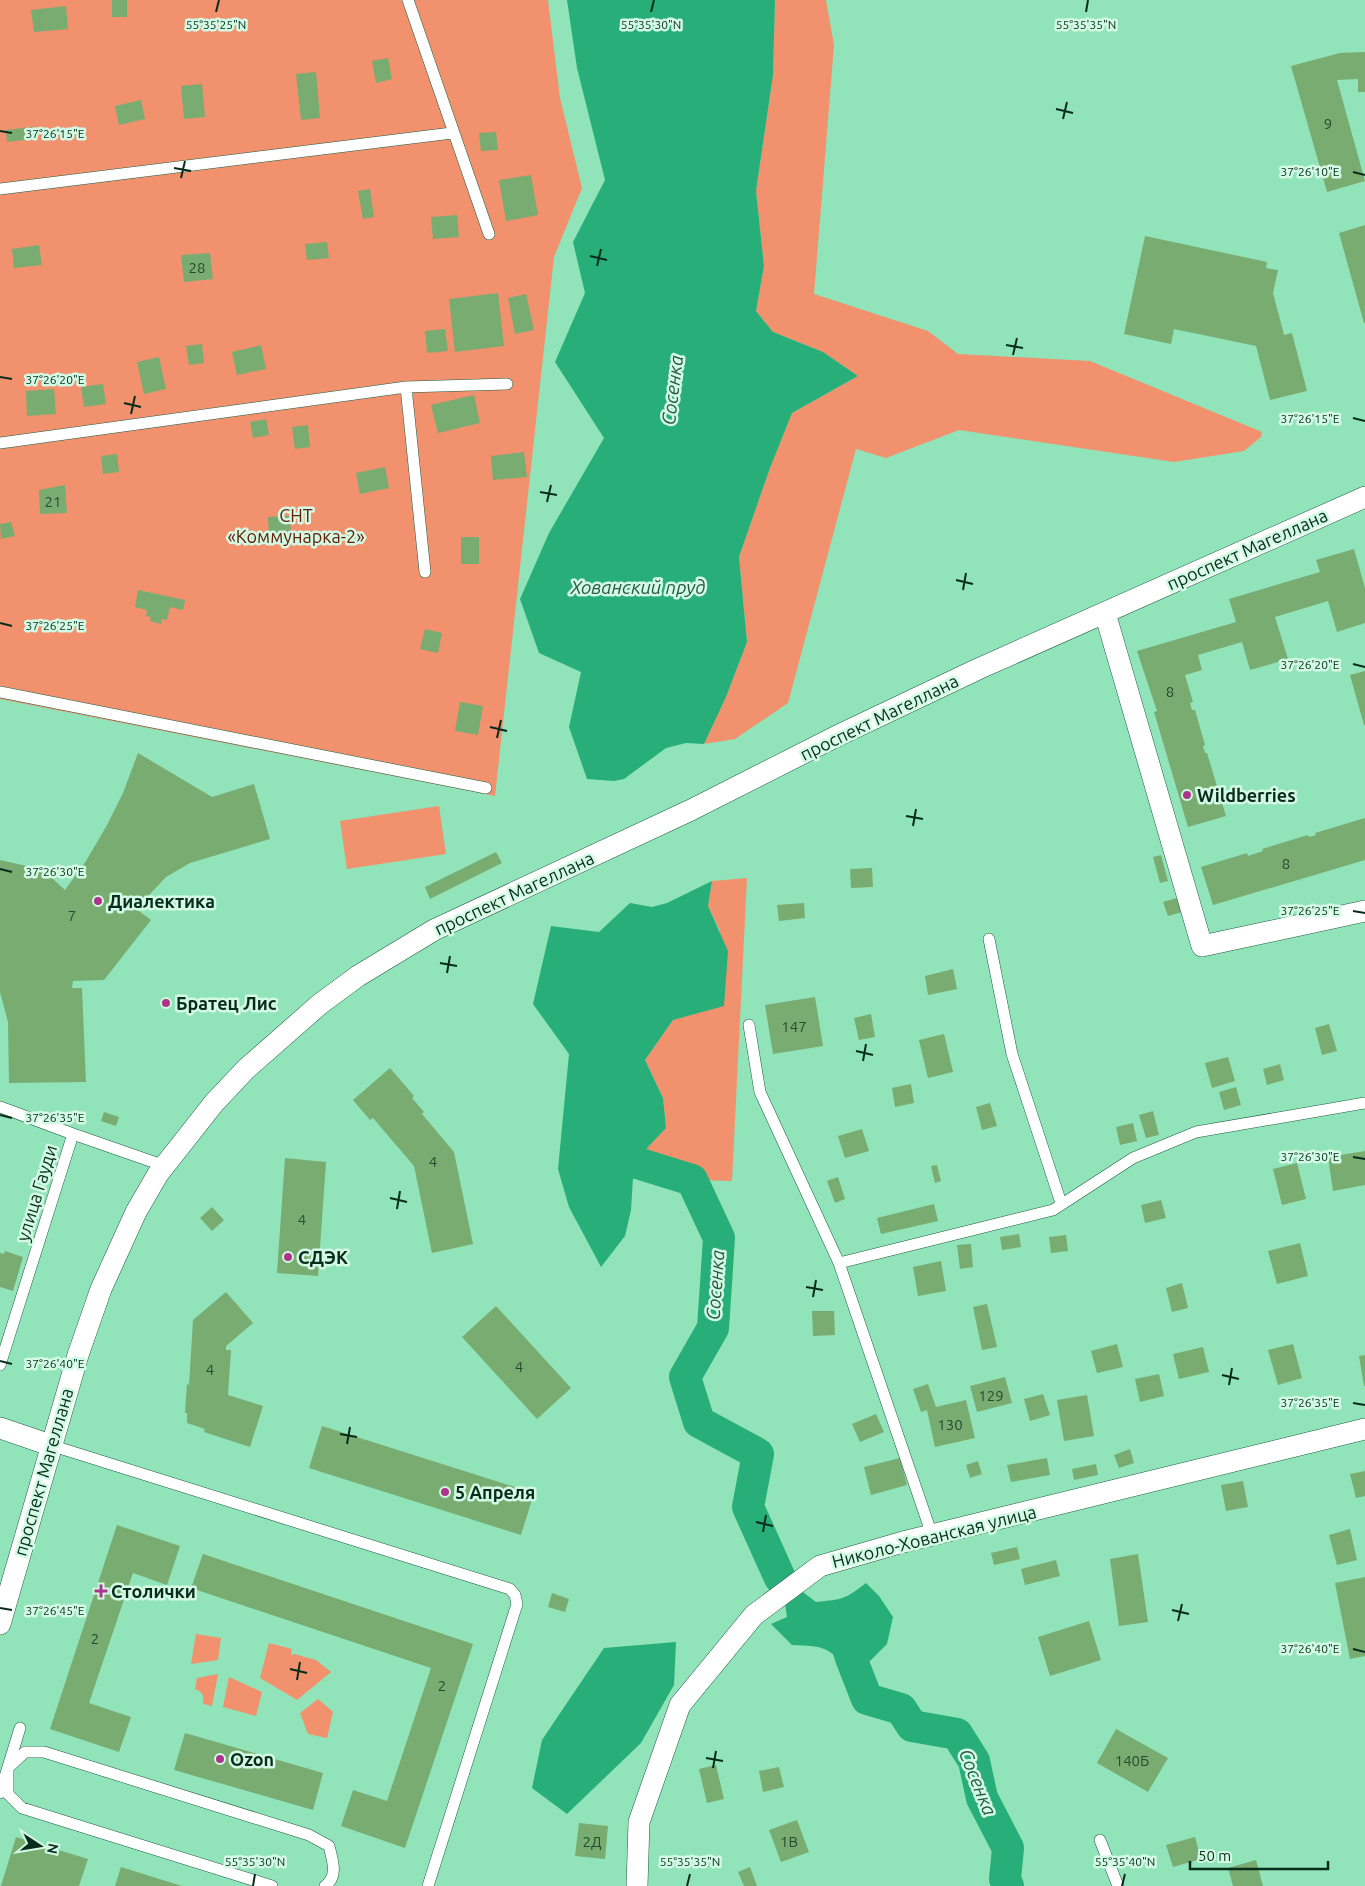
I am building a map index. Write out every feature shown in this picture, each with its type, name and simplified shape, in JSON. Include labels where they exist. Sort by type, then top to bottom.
[{"type":"street","name":"проспект Магеллана","points":[[0,1624],[50,1445],[78,1355],[101,1288],[136,1212],[186,1136],[246,1069],[320,1004],[395,952],[434,930],[691,810],[862,724],[978,669],[1364,501]]},
{"type":"street","points":[[1105,614],[1202,946],[1365,911]]},
{"type":"street","points":[[0,1428],[50,1445]]},
{"type":"street","name":"Николо-Хованская улица","points":[[637,1886],[638,1822],[680,1705],[754,1615],[820,1566],[932,1535],[1365,1429]]},
{"type":"lane","points":[[408,0],[452,133],[489,234]]},
{"type":"lane","points":[[0,189],[452,133]]},
{"type":"lane","points":[[0,443],[406,387],[507,384]]},
{"type":"lane","points":[[406,387],[424,572]]},
{"type":"lane","points":[[0,692],[486,788]]},
{"type":"lane","points":[[989,939],[1012,1054],[1061,1203]]},
{"type":"lane","points":[[749,1025],[760,1092],[839,1263],[932,1535]]},
{"type":"lane","points":[[839,1263],[1053,1210],[1061,1203],[1133,1158],[1196,1132],[1365,1103]]},
{"type":"lane","name":"улица Гауди","points":[[0,1107],[73,1134],[0,1365]]},
{"type":"lane","points":[[73,1134],[165,1166]]},
{"type":"lane","points":[[50,1445],[510,1589],[515,1595],[516,1604],[428,1886]]},
{"type":"lane","points":[[0,1793],[4,1767],[20,1728]]},
{"type":"lane","points":[[4,1767],[25,1752],[44,1752],[309,1835],[328,1846],[335,1867],[329,1884],[325,1886]]},
{"type":"lane","points":[[4,1767],[8,1794],[22,1808],[272,1886]]},
{"type":"lane","points":[[1100,1840],[1118,1886]]},
{"type":"green space","name":"СНТ «Коммунарка-2»","points":[[0,0],[548,0],[560,98],[582,188],[554,257],[495,796],[0,699]]},
{"type":"green space","points":[[775,0],[826,0],[834,45],[814,294],[928,331],[958,354],[1090,361],[1262,432],[1261,437],[1244,451],[1174,462],[959,430],[886,458],[856,449],[788,703],[735,739],[704,744],[726,697],[747,642],[739,557],[770,468],[792,413],[858,376],[823,352],[773,332],[756,311],[764,266],[756,191],[773,75]]},
{"type":"green space","points":[[439,806],[446,854],[347,869],[340,821]]},
{"type":"green space","points":[[747,878],[732,1181],[692,1180],[634,1162],[666,1128],[663,1098],[645,1060],[673,1020],[720,931],[708,906],[712,881]]},
{"type":"green space","points":[[196,1634],[221,1638],[218,1660],[191,1664]]},
{"type":"green space","points":[[269,1643],[292,1649],[291,1656],[294,1654],[316,1660],[331,1672],[297,1700],[260,1678]]},
{"type":"green space","points":[[218,1674],[212,1706],[203,1704],[202,1694],[195,1689],[197,1678]]},
{"type":"green space","points":[[229,1677],[262,1692],[256,1716],[223,1707]]},
{"type":"green space","points":[[318,1699],[333,1712],[327,1738],[308,1734],[300,1713]]},
{"type":"water","name":"Хованский пруд","points":[[567,0],[775,0],[773,75],[756,191],[764,266],[756,311],[773,332],[823,352],[858,376],[792,413],[770,468],[739,557],[747,642],[726,697],[704,744],[686,743],[666,748],[624,779],[614,781],[587,779],[569,727],[581,672],[539,653],[520,599],[549,533],[604,438],[555,362],[585,293],[573,242],[605,180],[577,68]]},
{"type":"water","points":[[712,881],[708,906],[728,951],[724,1006],[673,1020],[645,1060],[663,1098],[666,1128],[634,1162],[631,1210],[625,1236],[601,1267],[569,1207],[558,1169],[569,1054],[533,1004],[551,926],[599,932],[630,903],[652,907],[667,903]]},
{"type":"water","points":[[866,1583],[879,1596],[893,1617],[887,1644],[866,1665],[850,1676],[838,1659],[827,1650],[812,1646],[792,1645],[771,1624],[787,1617],[785,1604],[799,1589],[816,1602],[843,1598]]},
{"type":"water","points":[[676,1642],[674,1685],[641,1743],[567,1814],[532,1788],[542,1740],[604,1648]]},
{"type":"building","points":[[112,0],[127,0],[127,17],[112,17]]},
{"type":"building","points":[[66,6],[68,29],[34,32],[31,10]]},
{"type":"building","points":[[1365,52],[1365,92],[1358,92],[1358,79],[1337,80],[1365,181],[1327,192],[1291,66],[1340,53]]},
{"type":"building","points":[[388,58],[392,79],[376,83],[372,61]]},
{"type":"building","points":[[316,72],[320,118],[301,120],[296,74]]},
{"type":"building","points":[[202,84],[205,117],[184,119],[181,86]]},
{"type":"building","points":[[141,100],[145,119],[119,125],[115,106]]},
{"type":"building","points":[[33,127],[35,139],[7,142],[6,130]]},
{"type":"building","points":[[496,132],[498,150],[481,151],[479,133]]},
{"type":"building","points":[[531,175],[538,215],[506,221],[499,180]]},
{"type":"building","points":[[370,189],[374,217],[363,219],[358,191]]},
{"type":"building","points":[[457,215],[459,237],[433,239],[431,217]]},
{"type":"building","points":[[1365,225],[1365,323],[1364,323],[1339,233]]},
{"type":"building","points":[[1145,236],[1267,262],[1266,268],[1278,270],[1273,293],[1284,335],[1292,333],[1307,391],[1270,400],[1256,346],[1174,329],[1171,344],[1124,334]]},
{"type":"building","points":[[327,242],[329,258],[307,260],[305,244]]},
{"type":"building","points":[[39,245],[42,265],[14,268],[12,249]]},
{"type":"building","points":[[210,253],[213,279],[184,282],[181,255]]},
{"type":"building","points":[[498,293],[504,346],[455,352],[449,299]]},
{"type":"building","points":[[526,294],[534,330],[515,334],[508,298]]},
{"type":"building","points":[[445,329],[448,351],[427,353],[425,331]]},
{"type":"building","points":[[202,344],[204,363],[189,365],[186,346]]},
{"type":"building","points":[[261,345],[266,369],[237,375],[232,352]]},
{"type":"building","points":[[159,357],[166,389],[144,394],[137,362]]},
{"type":"building","points":[[103,384],[106,404],[84,407],[81,387]]},
{"type":"building","points":[[54,389],[56,414],[27,416],[26,391]]},
{"type":"building","points":[[474,395],[480,423],[438,433],[431,405]]},
{"type":"building","points":[[266,419],[269,435],[253,438],[250,422]]},
{"type":"building","points":[[308,425],[310,447],[295,449],[292,427]]},
{"type":"building","points":[[524,452],[527,477],[493,480],[491,456]]},
{"type":"building","points":[[117,454],[119,472],[103,474],[101,456]]},
{"type":"building","points":[[385,467],[389,488],[360,494],[356,473]]},
{"type":"building","points":[[65,485],[67,513],[40,514],[39,490]]},
{"type":"building","points":[[290,516],[291,536],[269,537],[268,517]]},
{"type":"building","points":[[11,522],[15,536],[1,539],[0,524]]},
{"type":"building","points":[[461,537],[479,537],[479,564],[461,564]]},
{"type":"building","points":[[1354,549],[1365,588],[1365,623],[1337,632],[1328,601],[1275,617],[1288,659],[1250,670],[1242,642],[1198,655],[1202,670],[1185,675],[1193,702],[1190,703],[1192,710],[1195,710],[1205,745],[1203,746],[1205,753],[1207,753],[1226,816],[1188,827],[1154,712],[1157,711],[1137,651],[1236,622],[1229,599],[1320,572],[1316,560]]},
{"type":"building","points":[[138,590],[185,600],[183,610],[170,607],[167,620],[162,619],[161,624],[150,621],[151,617],[146,616],[147,610],[135,607]]},
{"type":"building","points":[[425,629],[442,633],[438,653],[420,649]]},
{"type":"building","points":[[1365,671],[1365,725],[1364,725],[1350,675]]},
{"type":"building","points":[[460,702],[483,706],[478,735],[455,731]]},
{"type":"building","points":[[138,753],[212,797],[254,784],[270,839],[190,863],[166,877],[136,909],[151,920],[104,980],[73,981],[72,988],[82,988],[86,1082],[9,1083],[8,1022],[0,992],[0,860],[35,868],[52,878],[65,890],[86,861],[107,825],[123,793]]},
{"type":"building","points":[[1365,818],[1365,860],[1213,905],[1201,867],[1247,853],[1248,856],[1263,851],[1262,849],[1308,835],[1309,837],[1316,835],[1315,833]]},
{"type":"building","points":[[496,852],[502,863],[430,899],[425,887]]},
{"type":"building","points":[[1161,855],[1168,881],[1160,883],[1153,857]]},
{"type":"building","points":[[872,868],[873,887],[851,888],[850,869]]},
{"type":"building","points":[[1177,898],[1182,912],[1168,916],[1163,902]]},
{"type":"building","points":[[804,903],[805,918],[779,921],[777,905]]},
{"type":"building","points":[[953,969],[957,989],[928,995],[925,976]]},
{"type":"building","points":[[815,997],[823,1046],[773,1054],[765,1005]]},
{"type":"building","points":[[871,1014],[875,1037],[859,1040],[854,1018]]},
{"type":"building","points":[[1329,1024],[1337,1051],[1322,1055],[1315,1028]]},
{"type":"building","points":[[944,1034],[953,1072],[928,1078],[919,1040]]},
{"type":"building","points":[[1228,1057],[1235,1081],[1212,1088],[1205,1063]]},
{"type":"building","points":[[1280,1064],[1284,1080],[1267,1085],[1263,1069]]},
{"type":"building","points":[[390,1068],[414,1096],[412,1098],[424,1112],[422,1114],[454,1152],[473,1244],[432,1253],[414,1166],[373,1118],[370,1120],[353,1100]]},
{"type":"building","points":[[911,1084],[914,1103],[895,1107],[892,1088]]},
{"type":"building","points":[[1236,1087],[1241,1105],[1224,1110],[1219,1092]]},
{"type":"building","points":[[990,1103],[997,1126],[982,1130],[976,1107]]},
{"type":"building","points":[[1153,1111],[1159,1135],[1146,1138],[1139,1115]]},
{"type":"building","points":[[104,1112],[119,1117],[116,1126],[101,1121]]},
{"type":"building","points":[[1133,1123],[1137,1141],[1120,1145],[1116,1127]]},
{"type":"building","points":[[862,1129],[869,1151],[845,1158],[838,1136]]},
{"type":"building","points":[[1365,1151],[1365,1185],[1333,1191],[1328,1157]]},
{"type":"building","points":[[285,1158],[326,1162],[318,1276],[277,1273]]},
{"type":"building","points":[[1297,1163],[1306,1199],[1282,1205],[1273,1169]]},
{"type":"building","points":[[937,1165],[941,1181],[935,1183],[931,1166]]},
{"type":"building","points":[[838,1177],[845,1199],[835,1203],[827,1181]]},
{"type":"building","points":[[1161,1200],[1166,1218],[1145,1223],[1141,1205]]},
{"type":"building","points":[[934,1204],[938,1221],[881,1234],[877,1218]]},
{"type":"building","points":[[212,1207],[224,1220],[212,1231],[200,1218]]},
{"type":"building","points":[[1019,1234],[1021,1247],[1002,1250],[1000,1237]]},
{"type":"building","points":[[1066,1235],[1068,1251],[1051,1253],[1049,1237]]},
{"type":"building","points":[[1300,1243],[1308,1276],[1277,1284],[1268,1251]]},
{"type":"building","points":[[971,1244],[973,1267],[960,1269],[957,1245]]},
{"type":"building","points":[[5,1251],[23,1257],[13,1291],[0,1287],[0,1253],[4,1254]]},
{"type":"building","points":[[941,1261],[946,1291],[918,1296],[913,1267]]},
{"type":"building","points":[[1182,1283],[1188,1308],[1172,1312],[1166,1288]]},
{"type":"building","points":[[226,1292],[253,1323],[226,1346],[226,1350],[231,1350],[228,1395],[263,1406],[250,1447],[204,1432],[205,1429],[187,1423],[187,1413],[185,1413],[187,1384],[189,1385],[193,1320]]},
{"type":"building","points":[[987,1304],[997,1347],[982,1350],[973,1307]]},
{"type":"building","points":[[496,1306],[571,1388],[537,1419],[462,1337]]},
{"type":"building","points":[[812,1311],[834,1311],[835,1335],[813,1336]]},
{"type":"building","points":[[1117,1344],[1123,1367],[1097,1373],[1091,1351]]},
{"type":"building","points":[[1293,1344],[1302,1378],[1278,1385],[1268,1350]]},
{"type":"building","points":[[1203,1347],[1209,1372],[1179,1379],[1173,1354]]},
{"type":"building","points":[[1365,1355],[1365,1386],[1364,1386],[1359,1356]]},
{"type":"building","points":[[1159,1374],[1164,1396],[1140,1402],[1135,1379]]},
{"type":"building","points":[[1005,1377],[1012,1403],[977,1412],[970,1386]]},
{"type":"building","points":[[928,1384],[936,1407],[966,1400],[975,1438],[935,1447],[927,1410],[921,1412],[913,1389]]},
{"type":"building","points":[[1043,1394],[1050,1415],[1030,1421],[1024,1399]]},
{"type":"building","points":[[1087,1395],[1094,1436],[1064,1441],[1057,1400]]},
{"type":"building","points":[[876,1414],[884,1432],[860,1442],[852,1424]]},
{"type":"building","points":[[322,1426],[534,1493],[521,1535],[309,1468]]},
{"type":"building","points":[[1130,1449],[1134,1463],[1119,1468],[1114,1455]]},
{"type":"building","points":[[900,1458],[907,1485],[871,1495],[864,1467]]},
{"type":"building","points":[[1047,1458],[1050,1475],[1011,1482],[1007,1465]]},
{"type":"building","points":[[978,1461],[982,1474],[970,1478],[966,1465]]},
{"type":"building","points":[[1096,1464],[1098,1475],[1074,1480],[1072,1469]]},
{"type":"building","points":[[1365,1471],[1365,1496],[1356,1498],[1350,1474]]},
{"type":"building","points":[[1243,1481],[1248,1507],[1226,1511],[1221,1485]]},
{"type":"building","points":[[117,1525],[180,1546],[167,1585],[133,1573],[89,1703],[131,1717],[119,1752],[50,1729]]},
{"type":"building","points":[[1350,1529],[1357,1560],[1337,1565],[1329,1535]]},
{"type":"building","points":[[1017,1547],[1020,1559],[994,1565],[991,1553]]},
{"type":"building","points":[[203,1554],[473,1644],[405,1848],[341,1826],[353,1790],[387,1801],[431,1668],[191,1588]]},
{"type":"building","points":[[1138,1554],[1148,1622],[1119,1626],[1110,1559]]},
{"type":"building","points":[[1056,1560],[1060,1576],[1025,1585],[1021,1569]]},
{"type":"building","points":[[1365,1577],[1365,1656],[1350,1659],[1335,1583]]},
{"type":"building","points":[[552,1593],[569,1599],[565,1612],[548,1607]]},
{"type":"building","points":[[1089,1621],[1101,1660],[1050,1676],[1038,1637]]},
{"type":"building","points":[[1116,1729],[1168,1758],[1148,1792],[1097,1763]]},
{"type":"building","points":[[185,1733],[323,1773],[313,1810],[174,1770]]},
{"type":"building","points":[[716,1765],[724,1799],[707,1803],[699,1769]]},
{"type":"building","points":[[779,1767],[784,1787],[763,1792],[759,1771]]},
{"type":"building","points":[[797,1820],[809,1852],[781,1862],[769,1830]]},
{"type":"building","points":[[579,1823],[608,1826],[605,1859],[575,1856]]},
{"type":"building","points":[[16,1837],[88,1859],[79,1886],[1,1886]]},
{"type":"building","points":[[1195,1837],[1201,1859],[1173,1867],[1166,1845]]},
{"type":"building","points":[[1256,1860],[1263,1886],[1233,1886],[1228,1868]]},
{"type":"building","points":[[121,1867],[182,1886],[115,1886]]},
{"type":"building","points":[[750,1867],[757,1886],[744,1886],[738,1872]]},
{"type":"waterway","name":"Сосенка","points":[[620,1121],[634,1162],[692,1180],[719,1238],[713,1328],[685,1377],[699,1422],[758,1454],[748,1507],[780,1578]]},
{"type":"waterway","name":"Сосенка","points":[[841,1630],[867,1699],[901,1709],[912,1726],[957,1734],[974,1761],[982,1798],[1008,1848],[1005,1879],[1008,1886]]},
{"type":"place","name":"Wildberries","points":[[1187,795]]},
{"type":"place","name":"Диалектика","points":[[98,901]]},
{"type":"place","name":"Братец Лис","points":[[166,1003]]},
{"type":"place","name":"СДЭК","points":[[288,1257]]},
{"type":"place","name":"5 Апреля","points":[[445,1492]]},
{"type":"place","name":"Столички","points":[[101,1591]]},
{"type":"place","name":"Ozon","points":[[220,1759]]}]
